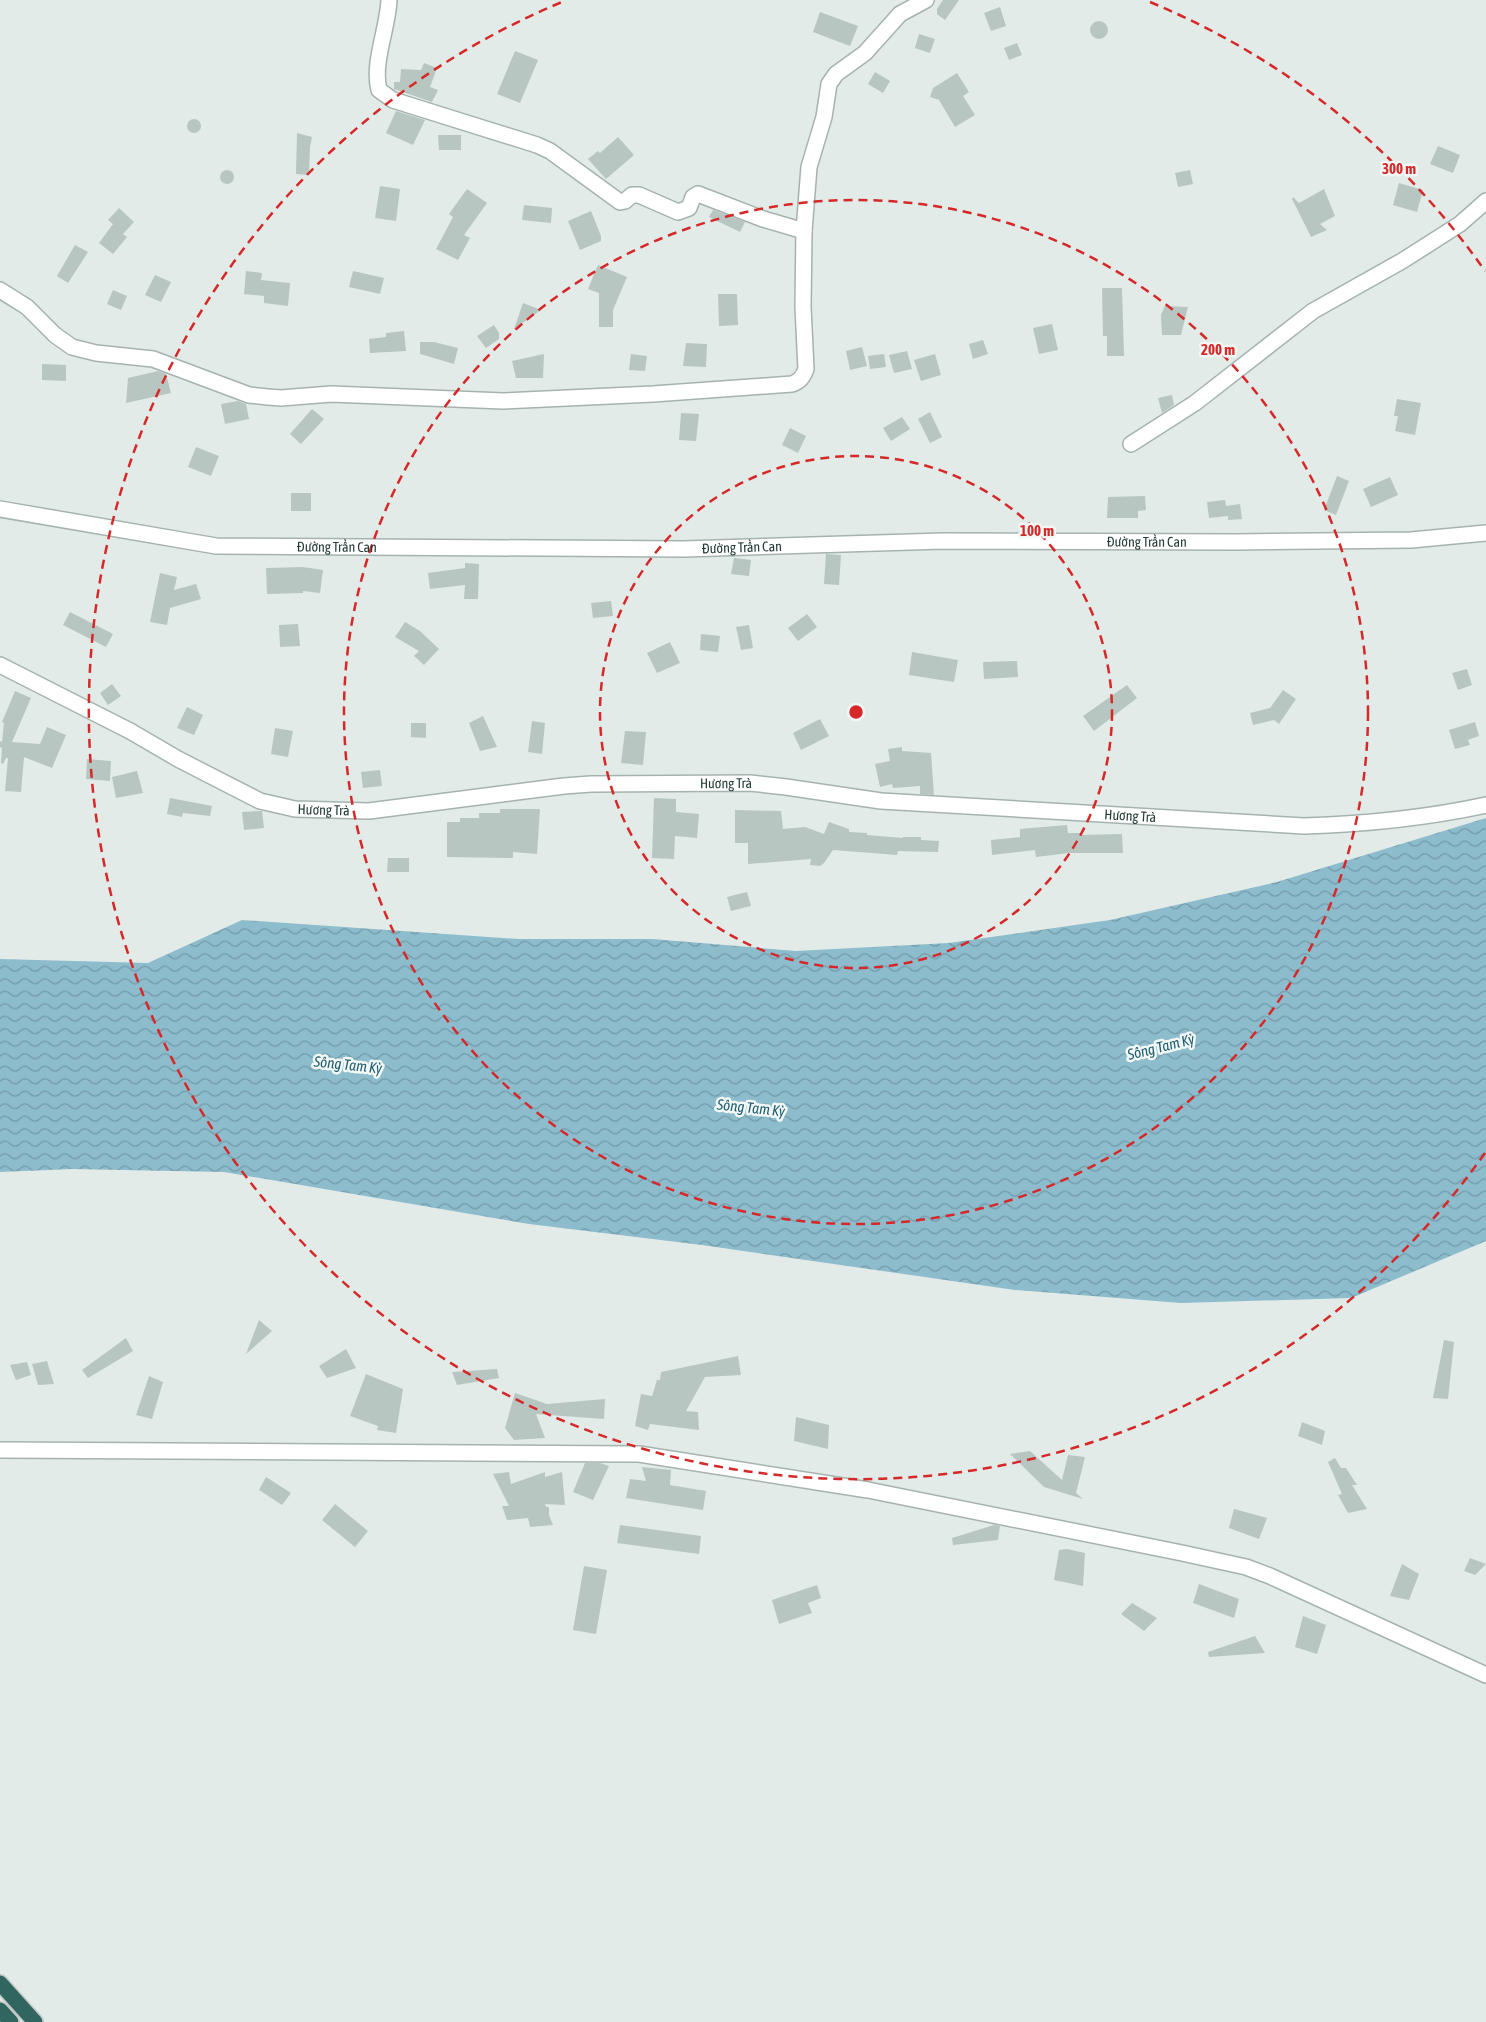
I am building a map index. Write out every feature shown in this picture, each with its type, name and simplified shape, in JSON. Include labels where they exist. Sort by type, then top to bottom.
[{"type":"highway","points":[[0,1983],[35,2022]]},
{"type":"highway","points":[[0,2010],[11,2022]]},
{"type":"street","points":[[389,0],[387,27],[378,68],[377,82],[379,90],[393,100],[537,145],[550,151],[620,202],[632,195],[640,195],[678,212],[689,208],[692,197],[698,194],[763,219],[804,231]]},
{"type":"street","points":[[0,290],[27,307],[55,335],[72,347],[96,353],[153,359],[249,395],[281,398],[331,394],[503,401],[792,384],[804,376],[806,369],[804,231],[809,167],[824,117],[829,84],[836,74],[865,53],[900,14],[926,0]]},
{"type":"street","points":[[1131,444],[1195,404],[1313,311],[1402,261],[1460,224],[1486,201]]},
{"type":"street","name":"Đường Trần Can","points":[[0,509],[216,546],[684,549],[943,541],[1236,542],[1412,540],[1486,533]]},
{"type":"street","name":"Hương Trà","points":[[0,665],[130,731],[260,801],[295,809],[369,812],[564,786],[686,783],[777,786],[881,801],[1304,826],[1350,825],[1452,812],[1486,805]]},
{"type":"street","points":[[0,1450],[639,1454],[868,1490],[1173,1551],[1246,1568],[1270,1576],[1486,1676]]},
{"type":"water","name":"Sông Tam Kỳ","points":[[1486,818],[1486,1241],[1351,1298],[1181,1303],[1015,1290],[702,1245],[529,1224],[224,1172],[72,1169],[0,1172],[0,959],[148,963],[242,920],[519,939],[653,939],[796,951],[949,943],[1110,920],[1277,882]]},
{"type":"building","points":[[943,0],[959,0],[945,20],[937,14],[937,9]]},
{"type":"building","points":[[1000,7],[1006,26],[991,31],[984,13]]},
{"type":"building","points":[[820,12],[858,26],[850,46],[813,32]]},
{"type":"building","points":[[1099,21],[1105,24],[1108,30],[1105,36],[1099,39],[1093,36],[1090,30],[1093,24]]},
{"type":"building","points":[[919,34],[935,39],[930,53],[915,48]]},
{"type":"building","points":[[1017,43],[1022,55],[1009,60],[1004,48]]},
{"type":"building","points":[[515,51],[538,60],[520,103],[497,94]]},
{"type":"building","points":[[424,63],[437,68],[430,87],[438,90],[432,102],[394,89],[394,82],[400,82],[401,69],[421,70]]},
{"type":"building","points":[[875,72],[890,81],[883,93],[868,84]]},
{"type":"building","points":[[957,73],[969,92],[963,96],[975,115],[955,127],[939,100],[930,97],[933,88]]},
{"type":"building","points":[[396,111],[425,120],[413,145],[386,133]]},
{"type":"building","points":[[194,119],[199,121],[201,126],[199,131],[194,133],[189,131],[187,126],[189,121]]},
{"type":"building","points":[[297,133],[312,137],[309,175],[296,174]]},
{"type":"building","points":[[438,135],[461,135],[461,150],[439,150]]},
{"type":"building","points":[[618,137],[634,155],[606,179],[588,159],[598,151],[600,153]]},
{"type":"building","points":[[1438,146],[1460,155],[1453,173],[1430,164]]},
{"type":"building","points":[[227,170],[232,172],[234,177],[232,182],[227,184],[222,182],[220,177],[222,172]]},
{"type":"building","points":[[1190,170],[1193,184],[1178,187],[1175,173]]},
{"type":"building","points":[[1399,183],[1423,190],[1417,212],[1393,205]]},
{"type":"building","points":[[380,186],[400,189],[396,221],[375,218]]},
{"type":"building","points":[[467,189],[487,203],[464,235],[470,238],[458,260],[436,249],[453,217],[449,214]]},
{"type":"building","points":[[1324,189],[1335,216],[1320,224],[1327,230],[1311,237],[1292,199],[1293,197],[1299,203]]},
{"type":"building","points":[[524,205],[552,208],[551,223],[522,220]]},
{"type":"building","points":[[119,208],[134,222],[123,234],[127,237],[113,254],[99,243],[113,224],[108,220]]},
{"type":"building","points":[[713,210],[745,222],[740,232],[709,217]]},
{"type":"building","points":[[591,211],[601,236],[601,241],[580,250],[568,221]]},
{"type":"building","points":[[75,245],[88,252],[68,283],[57,276]]},
{"type":"building","points":[[598,265],[627,277],[613,310],[613,327],[599,327],[599,293],[588,289]]},
{"type":"building","points":[[246,271],[262,273],[261,280],[290,283],[288,306],[264,303],[264,296],[244,294]]},
{"type":"building","points":[[353,271],[384,278],[380,294],[349,287]]},
{"type":"building","points":[[155,275],[171,282],[161,302],[145,295]]},
{"type":"building","points":[[1102,288],[1122,288],[1124,356],[1107,356],[1107,336],[1103,336]]},
{"type":"building","points":[[113,290],[127,296],[121,310],[107,304]]},
{"type":"building","points":[[718,294],[737,294],[738,325],[719,326]]},
{"type":"building","points":[[523,303],[541,310],[514,329]]},
{"type":"building","points":[[1165,306],[1188,307],[1181,335],[1162,335],[1161,315]]},
{"type":"building","points":[[1052,324],[1058,350],[1039,354],[1033,328]]},
{"type":"building","points":[[494,325],[499,333],[499,339],[486,348],[477,336]]},
{"type":"building","points":[[404,331],[406,351],[370,353],[369,339],[386,337],[386,333]]},
{"type":"building","points":[[983,340],[988,354],[973,359],[969,344]]},
{"type":"building","points":[[420,342],[434,342],[458,348],[454,364],[420,354]]},
{"type":"building","points":[[686,343],[707,344],[706,367],[683,366]]},
{"type":"building","points":[[862,347],[867,366],[850,370],[846,351]]},
{"type":"building","points":[[907,351],[912,369],[894,373],[889,355]]},
{"type":"building","points":[[544,354],[543,378],[516,378],[512,361]]},
{"type":"building","points":[[631,354],[647,356],[645,371],[629,370]]},
{"type":"building","points":[[884,354],[886,367],[870,369],[868,356]]},
{"type":"building","points":[[935,354],[941,375],[921,381],[914,360]]},
{"type":"building","points":[[42,364],[66,365],[66,381],[42,380]]},
{"type":"building","points":[[158,371],[166,374],[171,393],[126,403],[128,378]]},
{"type":"building","points":[[1172,395],[1174,405],[1162,413],[1158,398]]},
{"type":"building","points":[[1397,399],[1421,403],[1415,435],[1395,431],[1398,416],[1394,416]]},
{"type":"building","points":[[238,401],[246,404],[249,419],[225,424],[221,404]]},
{"type":"building","points":[[312,409],[324,419],[301,444],[290,434]]},
{"type":"building","points":[[930,412],[942,437],[930,443],[918,419]]},
{"type":"building","points":[[681,413],[699,414],[696,441],[679,440]]},
{"type":"building","points":[[902,417],[910,429],[891,441],[883,428]]},
{"type":"building","points":[[790,428],[806,436],[798,453],[782,445]]},
{"type":"building","points":[[196,447],[219,456],[211,476],[188,467]]},
{"type":"building","points":[[1337,476],[1349,481],[1336,515],[1324,510]]},
{"type":"building","points":[[1390,477],[1398,495],[1371,507],[1363,489]]},
{"type":"building","points":[[291,493],[311,493],[311,511],[291,511]]},
{"type":"building","points":[[1145,496],[1146,510],[1138,511],[1138,518],[1107,518],[1108,497]]},
{"type":"building","points":[[1225,500],[1226,506],[1240,504],[1242,519],[1228,520],[1228,516],[1209,518],[1207,502]]},
{"type":"building","points":[[826,554],[841,555],[839,585],[824,584]]},
{"type":"building","points":[[734,558],[751,560],[749,576],[731,574]]},
{"type":"building","points":[[465,563],[479,564],[478,599],[464,599],[465,585],[430,589],[428,573],[465,568]]},
{"type":"building","points":[[303,567],[323,570],[320,593],[303,591],[303,593],[267,594],[266,568]]},
{"type":"building","points":[[160,573],[177,577],[174,590],[196,584],[201,599],[170,608],[167,625],[150,622]]},
{"type":"building","points":[[611,601],[613,616],[593,618],[591,603]]},
{"type":"building","points":[[70,612],[113,634],[106,647],[63,625]]},
{"type":"building","points":[[807,614],[817,627],[798,641],[788,628]]},
{"type":"building","points":[[405,622],[420,631],[439,649],[424,665],[414,656],[419,651],[395,637]]},
{"type":"building","points":[[298,624],[300,646],[280,647],[279,625]]},
{"type":"building","points":[[749,625],[753,648],[741,650],[736,627]]},
{"type":"building","points":[[701,634],[720,636],[718,652],[700,650]]},
{"type":"building","points":[[670,642],[680,663],[657,673],[647,653]]},
{"type":"building","points":[[912,652],[958,660],[954,682],[909,675]]},
{"type":"building","points":[[1017,661],[1018,677],[984,679],[983,662]]},
{"type":"building","points":[[1467,669],[1472,685],[1458,690],[1452,673]]},
{"type":"building","points":[[112,684],[121,696],[108,705],[100,693]]},
{"type":"building","points":[[1127,685],[1137,698],[1094,731],[1083,716]]},
{"type":"building","points":[[1283,690],[1296,699],[1279,724],[1274,720],[1253,725],[1250,713],[1270,708]]},
{"type":"building","points":[[15,691],[31,698],[12,742],[40,744],[47,727],[66,735],[52,768],[24,757],[21,792],[5,791],[8,758],[6,758],[3,764],[1,763],[2,748],[0,747],[4,723],[2,722]]},
{"type":"building","points":[[187,707],[203,715],[194,735],[177,728]]},
{"type":"building","points":[[483,716],[497,747],[480,751],[469,723]]},
{"type":"building","points":[[820,719],[829,736],[801,750],[793,733]]},
{"type":"building","points":[[532,721],[545,723],[542,754],[528,752]]},
{"type":"building","points":[[1475,722],[1479,736],[1468,740],[1470,745],[1455,749],[1449,730]]},
{"type":"building","points":[[411,723],[426,723],[426,738],[411,737]]},
{"type":"building","points":[[275,728],[293,731],[288,757],[271,754]]},
{"type":"building","points":[[625,731],[646,732],[643,765],[621,763]]},
{"type":"building","points":[[902,747],[902,751],[931,753],[934,795],[920,794],[920,786],[893,788],[892,784],[880,787],[875,764],[890,761],[888,749]]},
{"type":"building","points":[[87,759],[111,761],[110,781],[86,779]]},
{"type":"building","points":[[380,770],[382,786],[363,788],[361,772]]},
{"type":"building","points":[[137,771],[143,793],[116,798],[112,777]]},
{"type":"building","points":[[170,798],[212,806],[210,816],[183,813],[182,817],[167,814]]},
{"type":"building","points":[[654,798],[676,799],[676,812],[699,814],[697,838],[675,836],[674,859],[652,858]]},
{"type":"building","points":[[500,809],[540,809],[537,854],[513,852],[513,858],[447,857],[447,822],[460,822],[460,818],[479,818],[479,813],[500,813]]},
{"type":"building","points":[[735,810],[781,811],[783,829],[805,827],[824,834],[829,822],[849,829],[849,832],[867,833],[867,835],[903,838],[921,837],[921,840],[939,841],[938,852],[898,851],[897,855],[833,850],[820,866],[810,865],[811,859],[748,864],[748,843],[735,843]]},
{"type":"building","points":[[262,811],[264,828],[244,830],[242,812]]},
{"type":"building","points":[[1067,825],[1068,833],[1080,833],[1080,835],[1122,834],[1123,853],[1069,853],[1036,857],[1035,850],[992,855],[991,840],[1020,837],[1020,829]]},
{"type":"building","points":[[388,858],[409,858],[409,872],[387,872]]},
{"type":"building","points":[[747,892],[751,906],[731,911],[727,897]]},
{"type":"building","points":[[259,1320],[272,1331],[246,1354]]},
{"type":"building","points":[[126,1338],[133,1351],[88,1378],[82,1370]]},
{"type":"building","points":[[1444,1340],[1454,1342],[1448,1399],[1433,1398]]},
{"type":"building","points":[[346,1349],[356,1368],[327,1378],[319,1366]]},
{"type":"building","points":[[738,1356],[741,1375],[705,1377],[686,1411],[698,1412],[699,1430],[650,1424],[648,1430],[635,1426],[641,1394],[652,1396],[657,1380],[660,1380],[661,1372]]},
{"type":"building","points":[[47,1361],[54,1384],[38,1385],[32,1364]]},
{"type":"building","points":[[27,1362],[31,1375],[16,1380],[10,1365]]},
{"type":"building","points":[[497,1369],[499,1378],[457,1385],[452,1372]]},
{"type":"building","points":[[366,1374],[403,1389],[396,1433],[377,1430],[378,1426],[350,1416]]},
{"type":"building","points":[[149,1376],[163,1382],[152,1419],[136,1415]]},
{"type":"building","points":[[515,1393],[547,1404],[605,1399],[604,1419],[536,1414],[545,1438],[514,1440],[505,1428]]},
{"type":"building","points":[[796,1417],[829,1425],[828,1449],[794,1441]]},
{"type":"building","points":[[1302,1422],[1325,1431],[1322,1445],[1298,1436]]},
{"type":"building","points":[[1030,1451],[1062,1480],[1068,1455],[1085,1457],[1076,1493],[1083,1499],[1044,1487],[1010,1454]]},
{"type":"building","points":[[1335,1458],[1341,1468],[1346,1468],[1357,1485],[1352,1485],[1367,1509],[1348,1513],[1338,1495],[1342,1494],[1328,1462]]},
{"type":"building","points":[[585,1463],[600,1463],[609,1466],[593,1500],[573,1492]]},
{"type":"building","points":[[642,1467],[671,1470],[670,1485],[706,1491],[703,1510],[626,1498],[630,1479],[646,1481]]},
{"type":"building","points":[[509,1472],[511,1484],[545,1472],[545,1477],[562,1472],[565,1505],[545,1504],[546,1507],[549,1507],[549,1515],[553,1525],[530,1527],[528,1518],[507,1520],[502,1506],[509,1506],[493,1474]]},
{"type":"building","points":[[266,1477],[291,1493],[282,1505],[259,1490]]},
{"type":"building","points":[[335,1504],[368,1531],[355,1547],[322,1520]]},
{"type":"building","points":[[1234,1509],[1267,1518],[1259,1539],[1229,1528]]},
{"type":"building","points":[[620,1525],[701,1536],[699,1554],[617,1543]]},
{"type":"building","points":[[994,1525],[1000,1526],[998,1540],[953,1545],[952,1538]]},
{"type":"building","points":[[1067,1549],[1085,1553],[1083,1586],[1054,1580],[1059,1550]]},
{"type":"building","points":[[1470,1558],[1486,1564],[1475,1575],[1464,1571]]},
{"type":"building","points":[[1402,1564],[1419,1574],[1409,1600],[1390,1596]]},
{"type":"building","points":[[584,1566],[607,1570],[596,1634],[573,1630]]},
{"type":"building","points":[[1199,1584],[1239,1599],[1234,1618],[1193,1603]]},
{"type":"building","points":[[817,1585],[821,1598],[808,1603],[812,1613],[779,1624],[772,1600]]},
{"type":"building","points":[[1132,1603],[1157,1618],[1144,1631],[1121,1614]]},
{"type":"building","points":[[1303,1616],[1326,1625],[1317,1654],[1295,1647]]},
{"type":"building","points":[[1255,1636],[1265,1653],[1209,1657],[1208,1652]]}]
